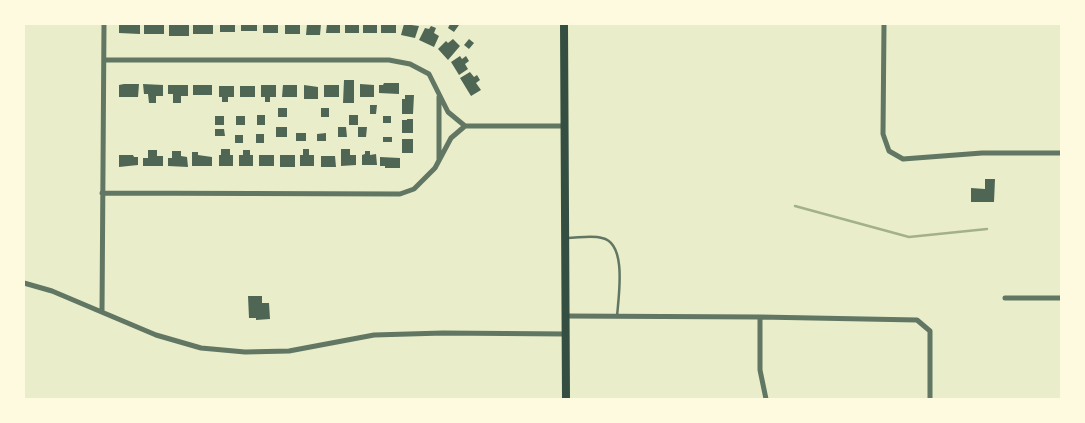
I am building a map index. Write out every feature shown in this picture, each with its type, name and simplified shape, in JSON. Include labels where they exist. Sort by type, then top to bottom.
[{"type":"main road","points":[[564,24],[566,399]]},
{"type":"street","points":[[102,312],[104,24]]},
{"type":"street","points":[[884,24],[883,134],[889,151],[902,159],[982,152],[1061,153]]},
{"type":"street","points":[[104,60],[389,60],[410,64],[429,74],[448,112],[465,126],[565,126]]},
{"type":"street","points":[[439,95],[439,162]]},
{"type":"street","points":[[102,193],[400,194],[414,189],[435,168],[451,138],[465,126]]},
{"type":"street","points":[[24,283],[52,291],[156,335],[201,348],[245,352],[289,351],[374,335],[443,333],[566,334]]},
{"type":"street","points":[[1005,298],[1061,298]]},
{"type":"street","points":[[566,316],[917,320],[930,332],[930,399]]},
{"type":"street","points":[[760,317],[760,370],[766,399]]},
{"type":"lane","points":[[566,238],[602,238],[611,242],[620,270],[616,317]]},
{"type":"building","points":[[119,24],[140,24],[140,34],[119,33]]},
{"type":"building","points":[[144,24],[164,24],[164,34],[144,34]]},
{"type":"building","points":[[189,24],[189,36],[169,36],[169,25]]},
{"type":"building","points":[[193,24],[213,24],[213,34],[193,34]]},
{"type":"building","points":[[220,24],[235,24],[235,32],[220,32]]},
{"type":"building","points":[[241,24],[257,24],[257,31],[241,31]]},
{"type":"building","points":[[263,24],[278,24],[278,33],[263,33]]},
{"type":"building","points":[[285,24],[300,24],[300,34],[285,34]]},
{"type":"building","points":[[307,24],[321,24],[320,35],[306,35]]},
{"type":"building","points":[[327,24],[340,24],[340,33],[326,33]]},
{"type":"building","points":[[345,24],[359,24],[359,33],[345,33]]},
{"type":"building","points":[[363,24],[377,24],[377,33],[363,33]]},
{"type":"building","points":[[381,24],[396,24],[396,33],[381,33]]},
{"type":"building","points":[[404,24],[419,26],[415,38],[401,35]]},
{"type":"building","points":[[450,24],[459,25],[454,32],[448,28]]},
{"type":"building","points":[[431,26],[436,28],[434,33],[439,36],[434,47],[419,40],[425,28],[429,29]]},
{"type":"building","points":[[453,39],[460,46],[448,60],[438,49],[446,41],[448,43]]},
{"type":"building","points":[[469,39],[474,43],[469,49],[464,45]]},
{"type":"building","points":[[460,56],[462,59],[466,56],[469,61],[465,64],[468,69],[459,75],[451,62]]},
{"type":"building","points":[[470,72],[474,77],[477,75],[480,80],[476,83],[481,90],[471,96],[460,78]]},
{"type":"building","points":[[344,80],[354,80],[354,103],[343,103]]},
{"type":"building","points":[[399,83],[399,94],[379,93],[379,85]]},
{"type":"building","points":[[139,84],[138,97],[119,97],[119,85]]},
{"type":"building","points":[[143,84],[163,85],[163,96],[156,96],[156,103],[149,103],[148,94],[144,94]]},
{"type":"building","points":[[360,84],[374,85],[374,97],[360,97]]},
{"type":"building","points":[[168,85],[188,85],[188,96],[181,96],[181,103],[173,103],[173,94],[168,94]]},
{"type":"building","points":[[193,85],[212,85],[212,95],[193,95]]},
{"type":"building","points":[[261,85],[276,85],[276,97],[270,97],[270,102],[265,102],[265,97],[261,97]]},
{"type":"building","points":[[283,85],[297,85],[297,97],[282,97]]},
{"type":"building","points":[[304,85],[318,87],[318,99],[304,99]]},
{"type":"building","points":[[324,85],[339,85],[339,97],[324,97]]},
{"type":"building","points":[[219,86],[234,86],[234,97],[228,97],[228,102],[222,102],[222,97],[219,97]]},
{"type":"building","points":[[240,86],[255,86],[255,97],[240,97]]},
{"type":"building","points":[[405,95],[414,95],[413,114],[402,114],[402,99],[405,99]]},
{"type":"building","points":[[370,105],[377,105],[376,114],[370,114]]},
{"type":"building","points":[[278,108],[287,108],[287,117],[278,117]]},
{"type":"building","points":[[321,108],[329,108],[329,117],[321,117]]},
{"type":"building","points":[[257,115],[265,115],[265,125],[257,125]]},
{"type":"building","points":[[349,115],[358,115],[358,125],[349,125]]},
{"type":"building","points":[[215,116],[224,116],[224,125],[215,125]]},
{"type":"building","points":[[236,116],[245,116],[245,125],[236,125]]},
{"type":"building","points":[[383,116],[391,116],[391,123],[383,123]]},
{"type":"building","points":[[413,119],[413,133],[402,133],[402,120]]},
{"type":"building","points":[[276,127],[287,127],[287,137],[276,137]]},
{"type":"building","points":[[338,127],[346,127],[347,137],[338,137]]},
{"type":"building","points":[[358,127],[367,127],[366,137],[358,137]]},
{"type":"building","points":[[215,129],[224,129],[225,136],[215,136]]},
{"type":"building","points":[[296,133],[306,133],[306,141],[296,141]]},
{"type":"building","points":[[326,133],[326,141],[317,141],[317,134]]},
{"type":"building","points":[[256,134],[264,134],[264,143],[256,143]]},
{"type":"building","points":[[235,135],[243,135],[243,143],[235,143]]},
{"type":"building","points":[[383,137],[392,137],[392,142],[383,142]]},
{"type":"building","points":[[402,139],[413,139],[413,153],[402,153]]},
{"type":"building","points":[[221,149],[230,149],[230,155],[233,155],[233,166],[219,166]]},
{"type":"building","points":[[303,149],[309,149],[309,155],[314,155],[314,166],[300,166],[300,155],[303,155]]},
{"type":"building","points":[[341,149],[350,149],[350,155],[356,155],[356,165],[341,166]]},
{"type":"building","points":[[148,150],[157,150],[157,156],[163,156],[163,166],[143,166],[143,158],[148,158]]},
{"type":"building","points":[[243,150],[250,150],[250,155],[253,155],[253,166],[239,166],[239,155],[243,155]]},
{"type":"building","points":[[172,151],[181,151],[181,156],[187,157],[188,167],[168,166],[168,158],[172,158]]},
{"type":"building","points":[[365,151],[370,151],[370,155],[376,154],[377,165],[362,165],[362,155],[365,154]]},
{"type":"building","points":[[192,152],[212,157],[212,166],[192,166]]},
{"type":"building","points":[[119,155],[138,157],[138,165],[119,167]]},
{"type":"building","points":[[259,155],[274,155],[274,166],[259,166]]},
{"type":"building","points":[[280,155],[295,155],[295,167],[280,167]]},
{"type":"building","points":[[321,156],[335,156],[336,167],[321,167]]},
{"type":"building","points":[[380,157],[400,158],[400,168],[380,166]]},
{"type":"building","points":[[985,179],[995,179],[994,202],[971,202],[971,188],[985,189]]},
{"type":"building","points":[[248,296],[262,296],[262,303],[269,303],[270,319],[256,320],[256,318],[249,318]]},
{"type":"waterway","points":[[795,206],[909,237],[987,229]]}]
